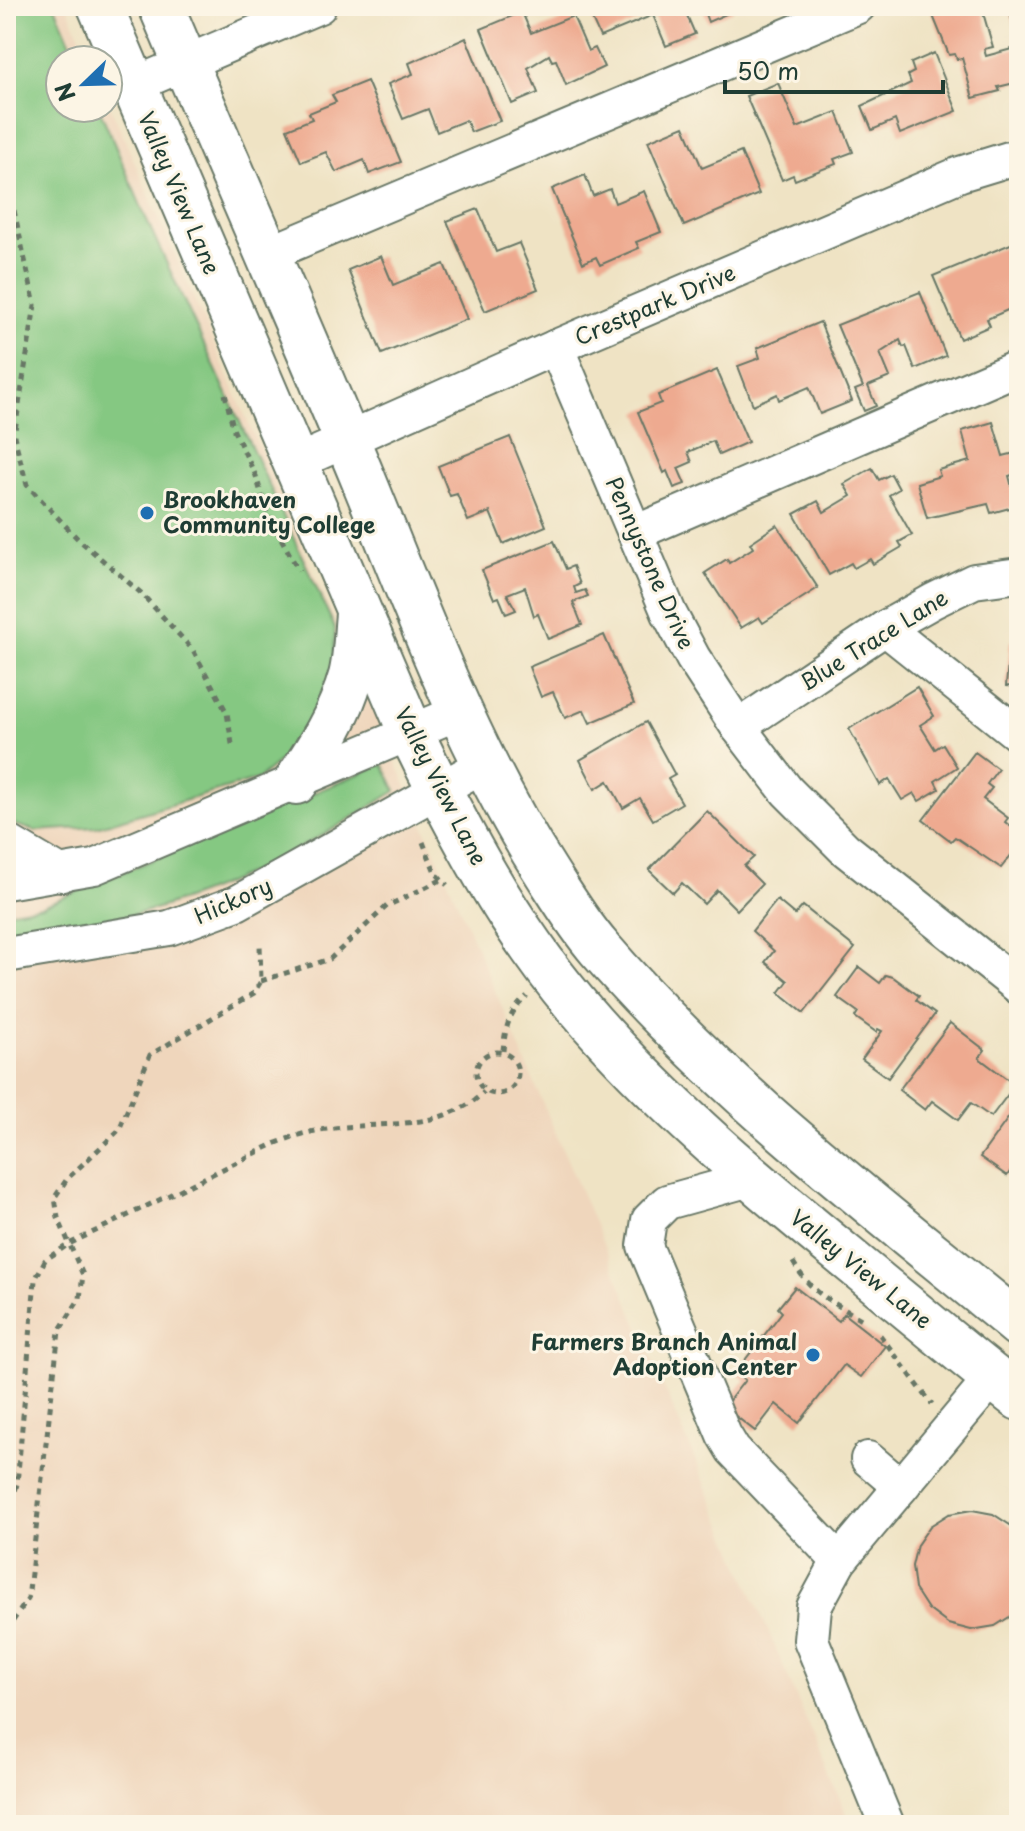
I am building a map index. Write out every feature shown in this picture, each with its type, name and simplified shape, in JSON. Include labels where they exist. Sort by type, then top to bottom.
[{"type":"main road","name":"Valley View Lane","points":[[100,6],[411,733],[439,790],[526,938],[576,1005],[698,1133],[750,1179],[1010,1374]]},
{"type":"main road","points":[[161,6],[346,438],[459,712],[516,823],[569,908],[598,947],[757,1108],[1019,1325]]},
{"type":"main road","points":[[296,782],[326,735],[341,703],[351,674],[358,611]]},
{"type":"street","points":[[134,85],[319,6]]},
{"type":"street","points":[[268,254],[858,6]]},
{"type":"street","name":"Crestpark Drive","points":[[295,463],[346,438],[960,174],[1019,156]]},
{"type":"street","name":"Pennystone Drive","points":[[556,347],[669,613],[693,658],[738,727],[787,791],[845,849],[1019,987]]},
{"type":"street","points":[[635,533],[1019,367]]},
{"type":"street","name":"Blue Trace Lane","points":[[738,727],[885,628],[974,581],[1019,575]]},
{"type":"street","points":[[885,628],[1019,735]]},
{"type":"street","points":[[6,882],[94,867],[459,712]]},
{"type":"street","name":"Hickory","points":[[6,955],[169,928],[237,903],[485,764]]},
{"type":"street","points":[[6,841],[62,874]]},
{"type":"street","points":[[6,983],[43,949]]},
{"type":"street","points":[[750,1179],[667,1202],[649,1220],[645,1246],[733,1450],[839,1561]]},
{"type":"street","points":[[887,1825],[811,1640],[814,1607],[839,1561],[901,1487],[1010,1374]]},
{"type":"street","points":[[868,1459],[901,1487]]},
{"type":"path","points":[[6,188],[11,197],[35,305],[14,436],[27,485],[78,539],[141,593],[193,650],[227,713],[233,750]]},
{"type":"path","points":[[261,981],[330,959],[387,906],[441,880]]},
{"type":"path","points":[[6,1631],[28,1599],[59,1331],[80,1298],[83,1275],[58,1218],[55,1197],[67,1179],[119,1130],[150,1055],[254,993],[261,981],[260,944]]},
{"type":"path","points":[[503,1051],[505,1028],[514,1007],[530,992]]},
{"type":"path","points":[[484,1092],[499,1095],[513,1090],[518,1076],[515,1061],[503,1051]]},
{"type":"path","points":[[484,1092],[476,1077],[478,1064],[487,1054],[503,1051]]},
{"type":"path","points":[[6,1525],[17,1484],[35,1280],[45,1260],[69,1244],[274,1144],[301,1134],[328,1129],[433,1120],[455,1113],[484,1092]]},
{"type":"shaded area","name":"Brookhaven Community College","points":[[6,6],[67,6],[83,44],[44,44],[44,124],[118,124],[464,918],[851,1825],[6,1825]]},
{"type":"green space","points":[[6,6],[55,6],[71,44],[44,44],[44,124],[106,124],[149,225],[335,628],[332,718],[258,779],[96,827],[36,831],[6,822]]},
{"type":"green space","points":[[383,764],[396,791],[334,829],[236,879],[132,915],[6,934],[6,912],[42,906]]},
{"type":"building","points":[[586,6],[683,6],[695,34],[666,46],[653,15],[600,37]]},
{"type":"building","points":[[702,6],[731,6],[733,11],[708,22]]},
{"type":"building","points":[[929,6],[981,6],[993,47],[984,49],[986,56],[1019,47],[1019,82],[973,98],[962,58],[949,55]]},
{"type":"building","points":[[1008,6],[1019,6],[1019,42],[1018,42]]},
{"type":"building","points":[[522,12],[531,33],[573,16],[588,51],[595,48],[604,67],[566,85],[556,60],[552,61],[549,55],[528,68],[538,93],[512,104],[481,29]]},
{"type":"building","points":[[466,38],[500,121],[471,132],[466,120],[437,132],[428,109],[403,119],[388,84],[413,74],[409,63]]},
{"type":"building","points":[[934,53],[957,111],[900,134],[895,120],[872,130],[862,106],[911,83],[908,75],[914,72],[911,63]]},
{"type":"building","points":[[367,81],[401,162],[369,174],[364,160],[336,172],[326,152],[301,162],[287,129],[312,119],[309,113],[336,102],[332,95]]},
{"type":"building","points":[[778,83],[797,128],[837,112],[853,152],[834,159],[836,164],[795,180],[793,175],[782,180],[746,96]]},
{"type":"building","points":[[684,126],[702,168],[741,152],[759,194],[684,226],[648,141]]},
{"type":"building","points":[[585,175],[593,196],[610,189],[615,203],[644,191],[661,232],[636,242],[639,248],[600,265],[596,257],[583,263],[552,189]]},
{"type":"building","points":[[478,209],[496,252],[519,243],[538,289],[485,311],[447,221]]},
{"type":"building","points":[[1013,243],[1019,256],[1019,305],[987,319],[990,326],[960,339],[933,276]]},
{"type":"building","points":[[381,256],[393,285],[444,264],[467,319],[382,354],[348,270]]},
{"type":"building","points":[[920,292],[946,356],[915,369],[906,346],[903,347],[900,340],[880,353],[890,377],[868,386],[876,406],[864,411],[855,390],[863,387],[837,325]]},
{"type":"building","points":[[820,322],[852,401],[820,414],[809,387],[779,400],[777,394],[753,405],[738,366],[760,358],[757,348]]},
{"type":"building","points":[[717,370],[748,442],[719,455],[713,441],[688,452],[692,462],[678,468],[685,484],[674,488],[667,471],[664,473],[638,412],[661,403],[658,395]]},
{"type":"building","points":[[993,422],[1003,456],[1015,453],[1019,467],[1019,473],[1009,476],[1017,506],[991,513],[988,504],[927,518],[917,483],[940,476],[938,470],[970,461],[962,431]]},
{"type":"building","points":[[510,437],[546,526],[503,544],[490,512],[468,521],[457,494],[450,496],[438,466]]},
{"type":"building","points":[[872,468],[879,480],[891,474],[899,489],[889,495],[912,535],[899,542],[902,547],[873,564],[870,559],[854,568],[851,563],[829,575],[794,514],[818,501],[824,512],[851,496],[844,484]]},
{"type":"building","points":[[777,525],[818,588],[763,623],[759,617],[741,628],[705,573],[753,548],[750,543]]},
{"type":"building","points":[[554,541],[566,569],[573,566],[580,584],[574,587],[576,593],[585,590],[588,596],[573,602],[582,625],[548,639],[538,614],[534,616],[525,587],[507,594],[516,610],[506,614],[499,597],[494,599],[482,570]]},
{"type":"building","points":[[604,635],[634,704],[590,723],[584,710],[565,718],[553,692],[541,697],[529,667]]},
{"type":"building","points":[[1010,641],[1019,642],[1019,687],[1006,686]]},
{"type":"building","points":[[917,687],[934,716],[920,725],[935,749],[943,744],[957,767],[935,781],[939,789],[919,801],[914,793],[902,800],[889,779],[880,785],[849,729]]},
{"type":"building","points":[[646,722],[675,775],[668,779],[682,803],[653,820],[640,798],[623,808],[608,781],[595,789],[580,760]]},
{"type":"building","points":[[975,752],[998,769],[987,784],[992,788],[983,799],[1008,818],[1005,822],[1019,833],[1019,845],[1001,868],[955,837],[951,841],[923,820]]},
{"type":"building","points":[[707,811],[754,857],[744,866],[762,884],[737,910],[717,890],[704,904],[682,883],[673,893],[649,870]]},
{"type":"building","points":[[777,900],[795,915],[803,906],[855,948],[804,1013],[779,993],[788,981],[765,962],[774,951],[752,931]]},
{"type":"building","points":[[859,967],[880,983],[886,975],[893,977],[919,996],[916,1000],[935,1014],[888,1078],[862,1059],[882,1031],[878,1029],[876,1032],[855,1017],[858,1012],[837,997]]},
{"type":"building","points":[[950,1023],[985,1050],[979,1058],[1015,1085],[991,1117],[971,1103],[958,1120],[932,1101],[925,1110],[899,1090]]},
{"type":"building","points":[[1019,1103],[1019,1169],[1014,1166],[1007,1176],[980,1157]]},
{"type":"building","name":"Farmers Branch Animal Adoption Center","points":[[795,1287],[839,1321],[844,1314],[885,1346],[861,1377],[844,1365],[799,1423],[776,1404],[755,1431],[724,1407],[745,1380],[735,1373],[782,1312],[778,1308]]},
{"type":"building","points":[[972,1510],[993,1514],[1013,1527],[1019,1535],[1019,1608],[995,1626],[971,1630],[948,1624],[928,1609],[915,1589],[912,1566],[917,1545],[930,1526],[949,1514]]},
{"type":"place","name":"Brookhaven Community College","points":[[147,513]]},
{"type":"place","name":"Farmers Branch Animal Adoption Center","points":[[813,1355]]}]
